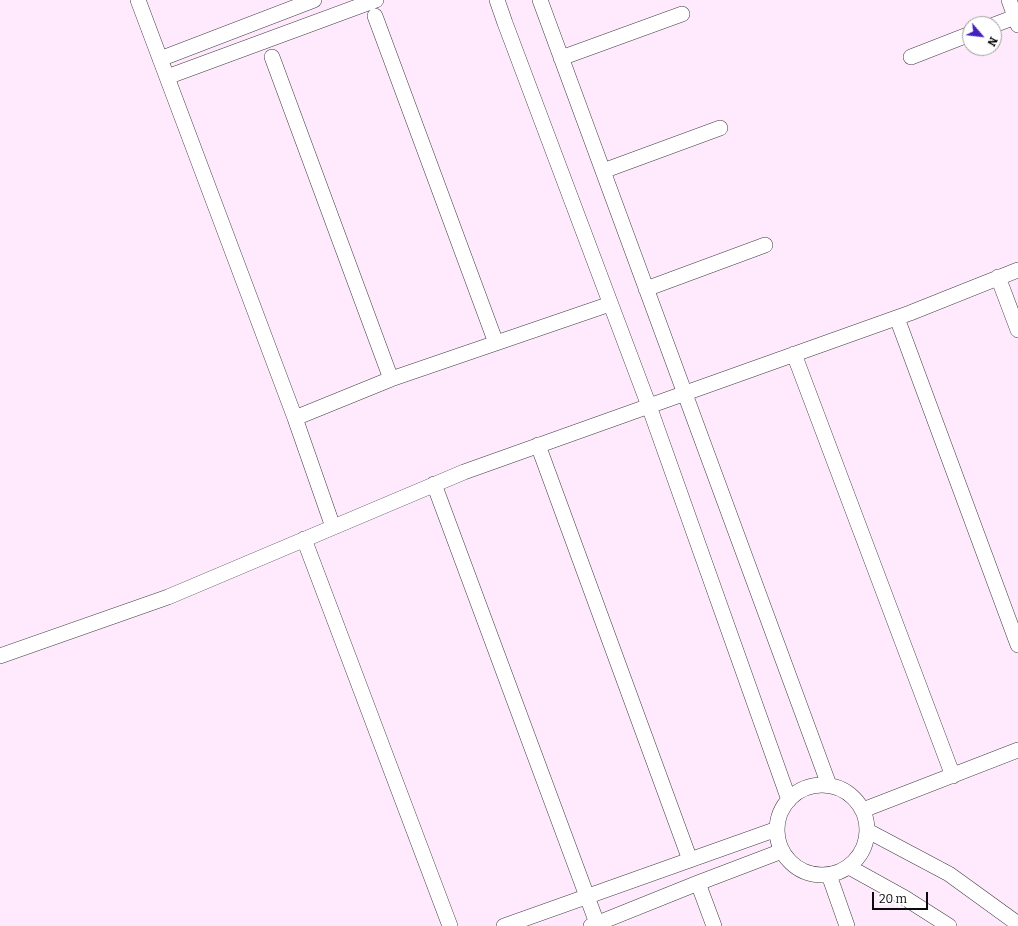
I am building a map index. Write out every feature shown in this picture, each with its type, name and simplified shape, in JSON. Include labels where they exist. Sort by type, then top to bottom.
[{"type":"street","points":[[138,0],[296,418],[333,527]]},
{"type":"street","points":[[160,59],[314,0]]},
{"type":"street","points":[[167,77],[376,0]]},
{"type":"street","points":[[497,0],[648,406],[789,800]]},
{"type":"street","points":[[540,0],[828,785]]},
{"type":"street","points":[[1002,24],[1017,21],[1009,0]]},
{"type":"street","points":[[561,58],[682,14]]},
{"type":"street","points":[[375,16],[496,343]]},
{"type":"street","points":[[911,57],[962,37]]},
{"type":"street","points":[[272,57],[391,379]]},
{"type":"street","points":[[603,171],[720,128]]},
{"type":"street","points":[[646,289],[765,245]]},
{"type":"street","points":[[0,656],[168,597],[464,472],[897,318],[1018,270]]},
{"type":"street","points":[[998,277],[1018,330]]},
{"type":"street","points":[[296,418],[391,379],[610,304]]},
{"type":"street","points":[[897,318],[1018,645]]},
{"type":"street","points":[[794,354],[952,776]]},
{"type":"street","points":[[538,445],[690,860]]},
{"type":"street","points":[[434,484],[588,897],[596,925],[698,883],[782,851]]},
{"type":"street","points":[[304,539],[450,926]]},
{"type":"street","points":[[863,810],[1018,750]]},
{"type":"street","points":[[818,785],[828,785],[849,793],[863,810],[868,831],[862,851],[856,860],[848,867],[829,875],[812,874],[797,868],[788,860],[782,851],[778,840],[777,829],[778,818],[782,808],[789,800],[797,792],[807,787],[818,785]]},
{"type":"street","points":[[504,926],[777,829]]},
{"type":"street","points":[[868,831],[949,874],[1018,924]]},
{"type":"street","points":[[848,867],[905,898],[949,926]]},
{"type":"street","points":[[829,875],[847,926]]},
{"type":"street","points":[[698,883],[714,926]]}]
